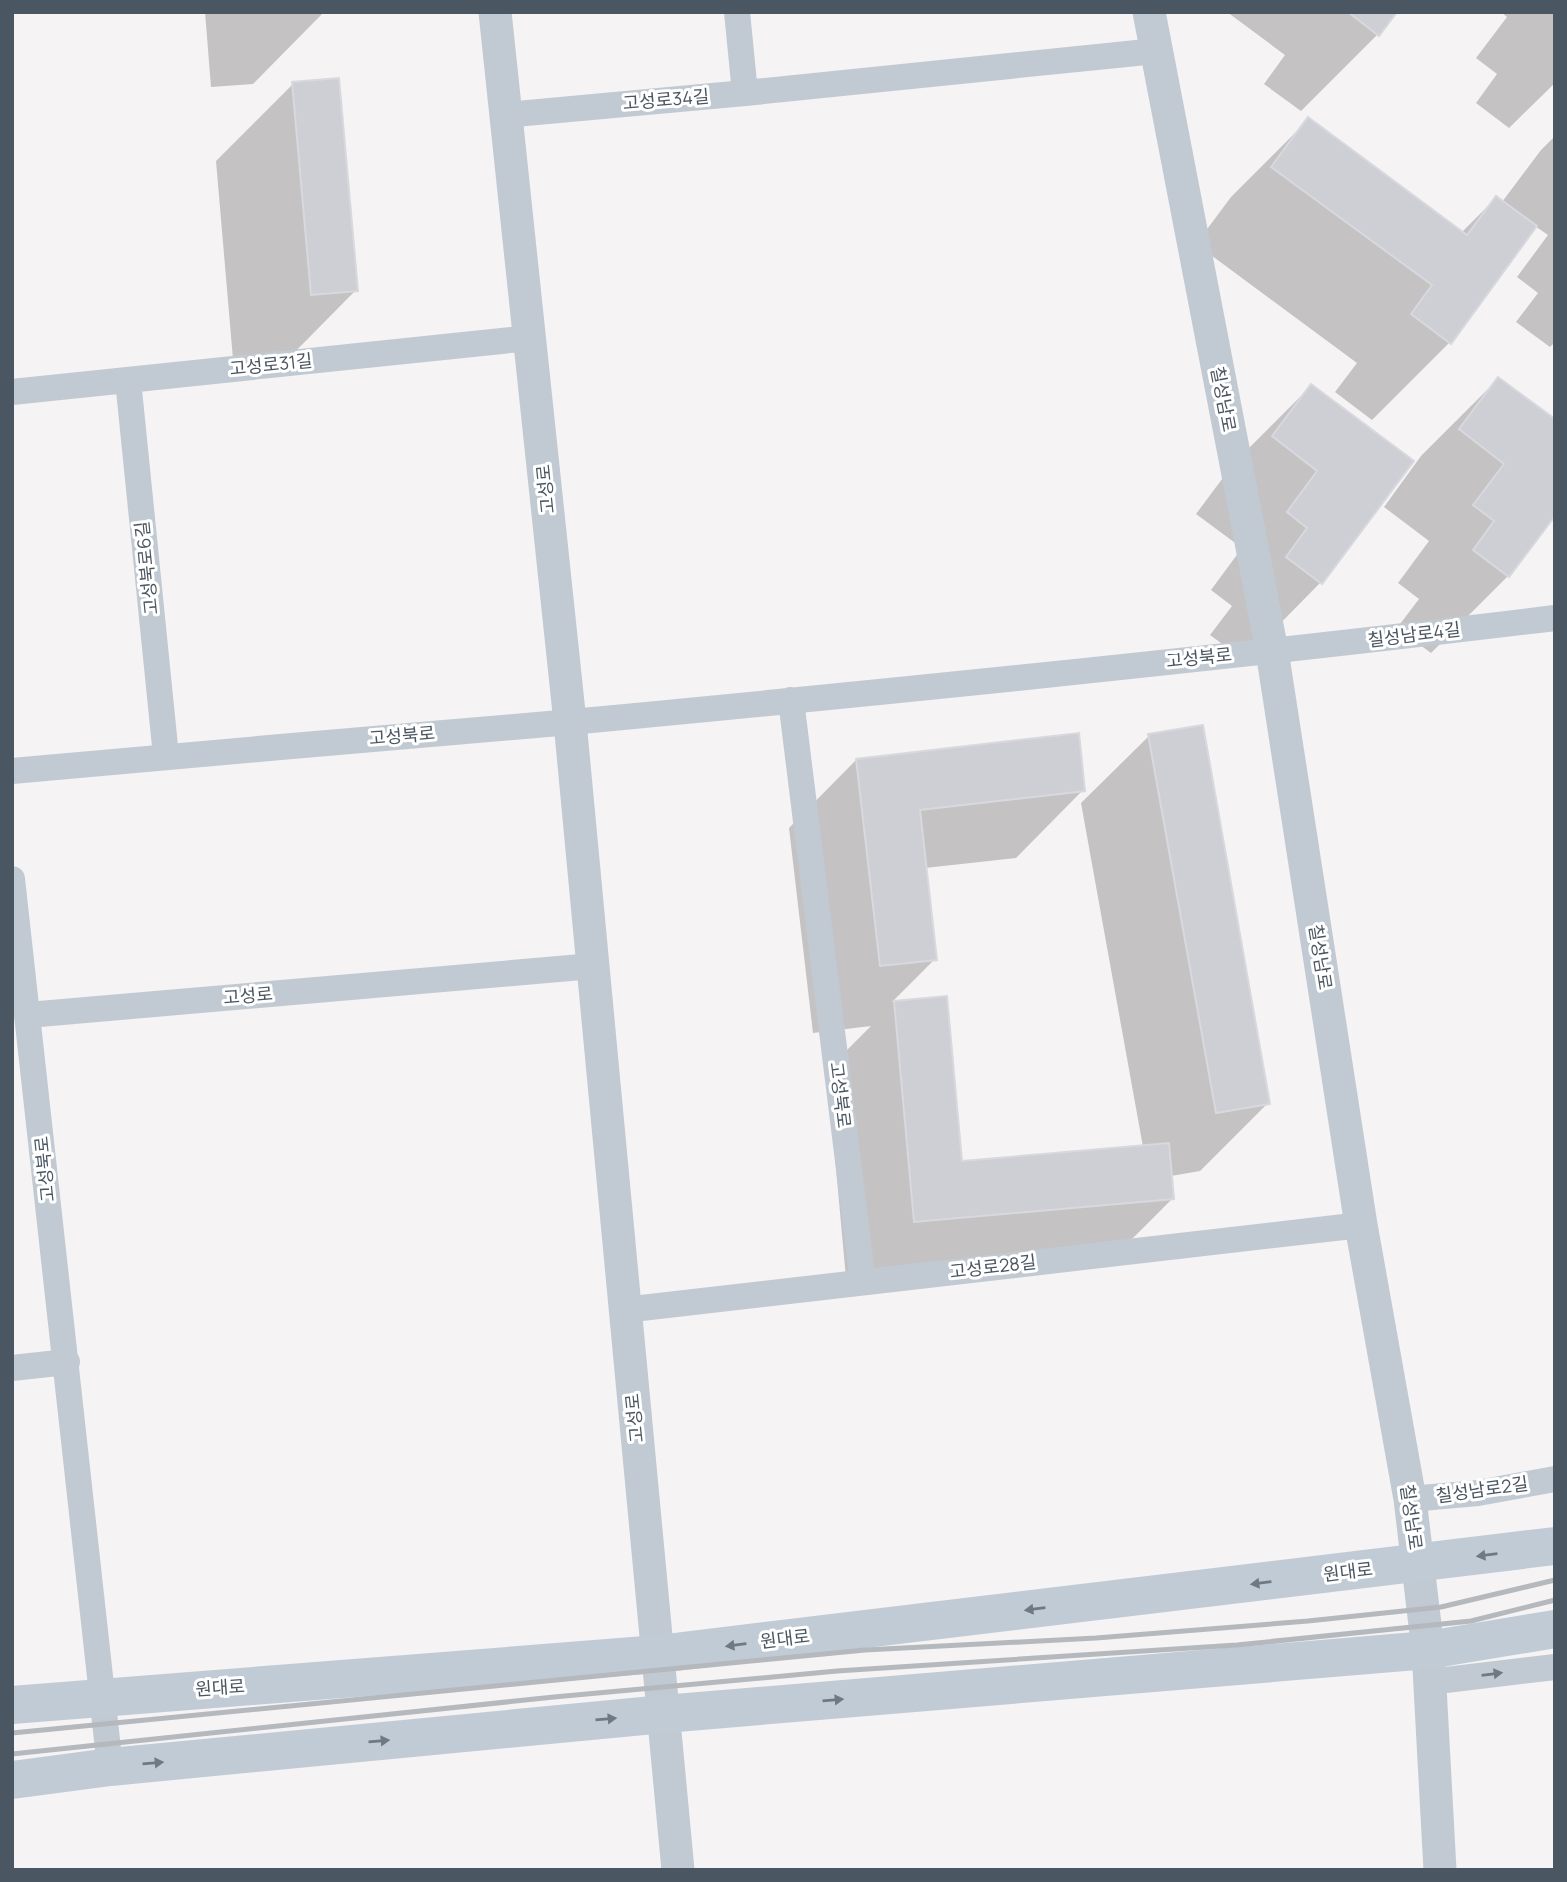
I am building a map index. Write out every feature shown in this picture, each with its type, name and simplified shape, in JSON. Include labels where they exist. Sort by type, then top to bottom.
[{"type":"main road","name":"원대로","points":[[12,1705],[658,1654],[1555,1546]]},
{"type":"main road","points":[[12,1780],[110,1767],[664,1714],[1429,1666],[1555,1629]]},
{"type":"street","name":"고성로","points":[[495,12],[570,722],[678,1870]]},
{"type":"street","points":[[737,12],[745,93],[1156,51]]},
{"type":"street","name":"칠성남로","points":[[1149,12],[1272,651],[1361,1225],[1410,1499],[1429,1666],[1440,1870]]},
{"type":"street","name":"고성로34길","points":[[505,115],[745,93]]},
{"type":"street","name":"고성로31길","points":[[12,392],[530,338]]},
{"type":"street","name":"고성북로6길","points":[[128,380],[166,756]]},
{"type":"street","name":"칠성남로4길","points":[[1272,651],[1555,618]]},
{"type":"street","name":"고성북로","points":[[12,771],[570,722],[1272,651]]},
{"type":"street","name":"고성북로","points":[[791,699],[863,1282]]},
{"type":"street","name":"고성북로","points":[[12,879],[110,1767]]},
{"type":"street","name":"고성로","points":[[28,1015],[593,966]]},
{"type":"street","name":"고성로28길","points":[[624,1310],[1361,1225]]},
{"type":"street","points":[[12,1368],[67,1362]]},
{"type":"street","name":"칠성남로2길","points":[[1410,1499],[1478,1493],[1555,1479]]},
{"type":"street","points":[[1429,1666],[1555,1667]]},
{"type":"building","points":[[1348,12],[1397,12],[1379,36]]},
{"type":"building","points":[[339,78],[358,291],[311,295],[292,82]]},
{"type":"building","points":[[1308,117],[1467,235],[1496,196],[1537,226],[1451,344],[1411,314],[1432,285],[1271,167]]},
{"type":"building","points":[[1498,377],[1555,419],[1555,516],[1509,577],[1473,550],[1494,521],[1473,505],[1504,464],[1459,429]]},
{"type":"building","points":[[1311,384],[1414,461],[1322,584],[1286,557],[1307,528],[1287,512],[1317,471],[1272,436]]},
{"type":"building","points":[[1203,725],[1270,1104],[1216,1113],[1148,734]]},
{"type":"building","points":[[1079,733],[1085,791],[920,810],[937,960],[880,966],[856,759]]},
{"type":"building","points":[[947,996],[962,1161],[1169,1143],[1174,1199],[914,1222],[894,1001]]},
{"type":"railway","points":[[12,1733],[865,1650],[1096,1638],[1308,1621],[1441,1607],[1555,1580]]},
{"type":"railway","points":[[12,1754],[554,1697],[837,1671],[1237,1645],[1471,1621],[1555,1600]]}]
